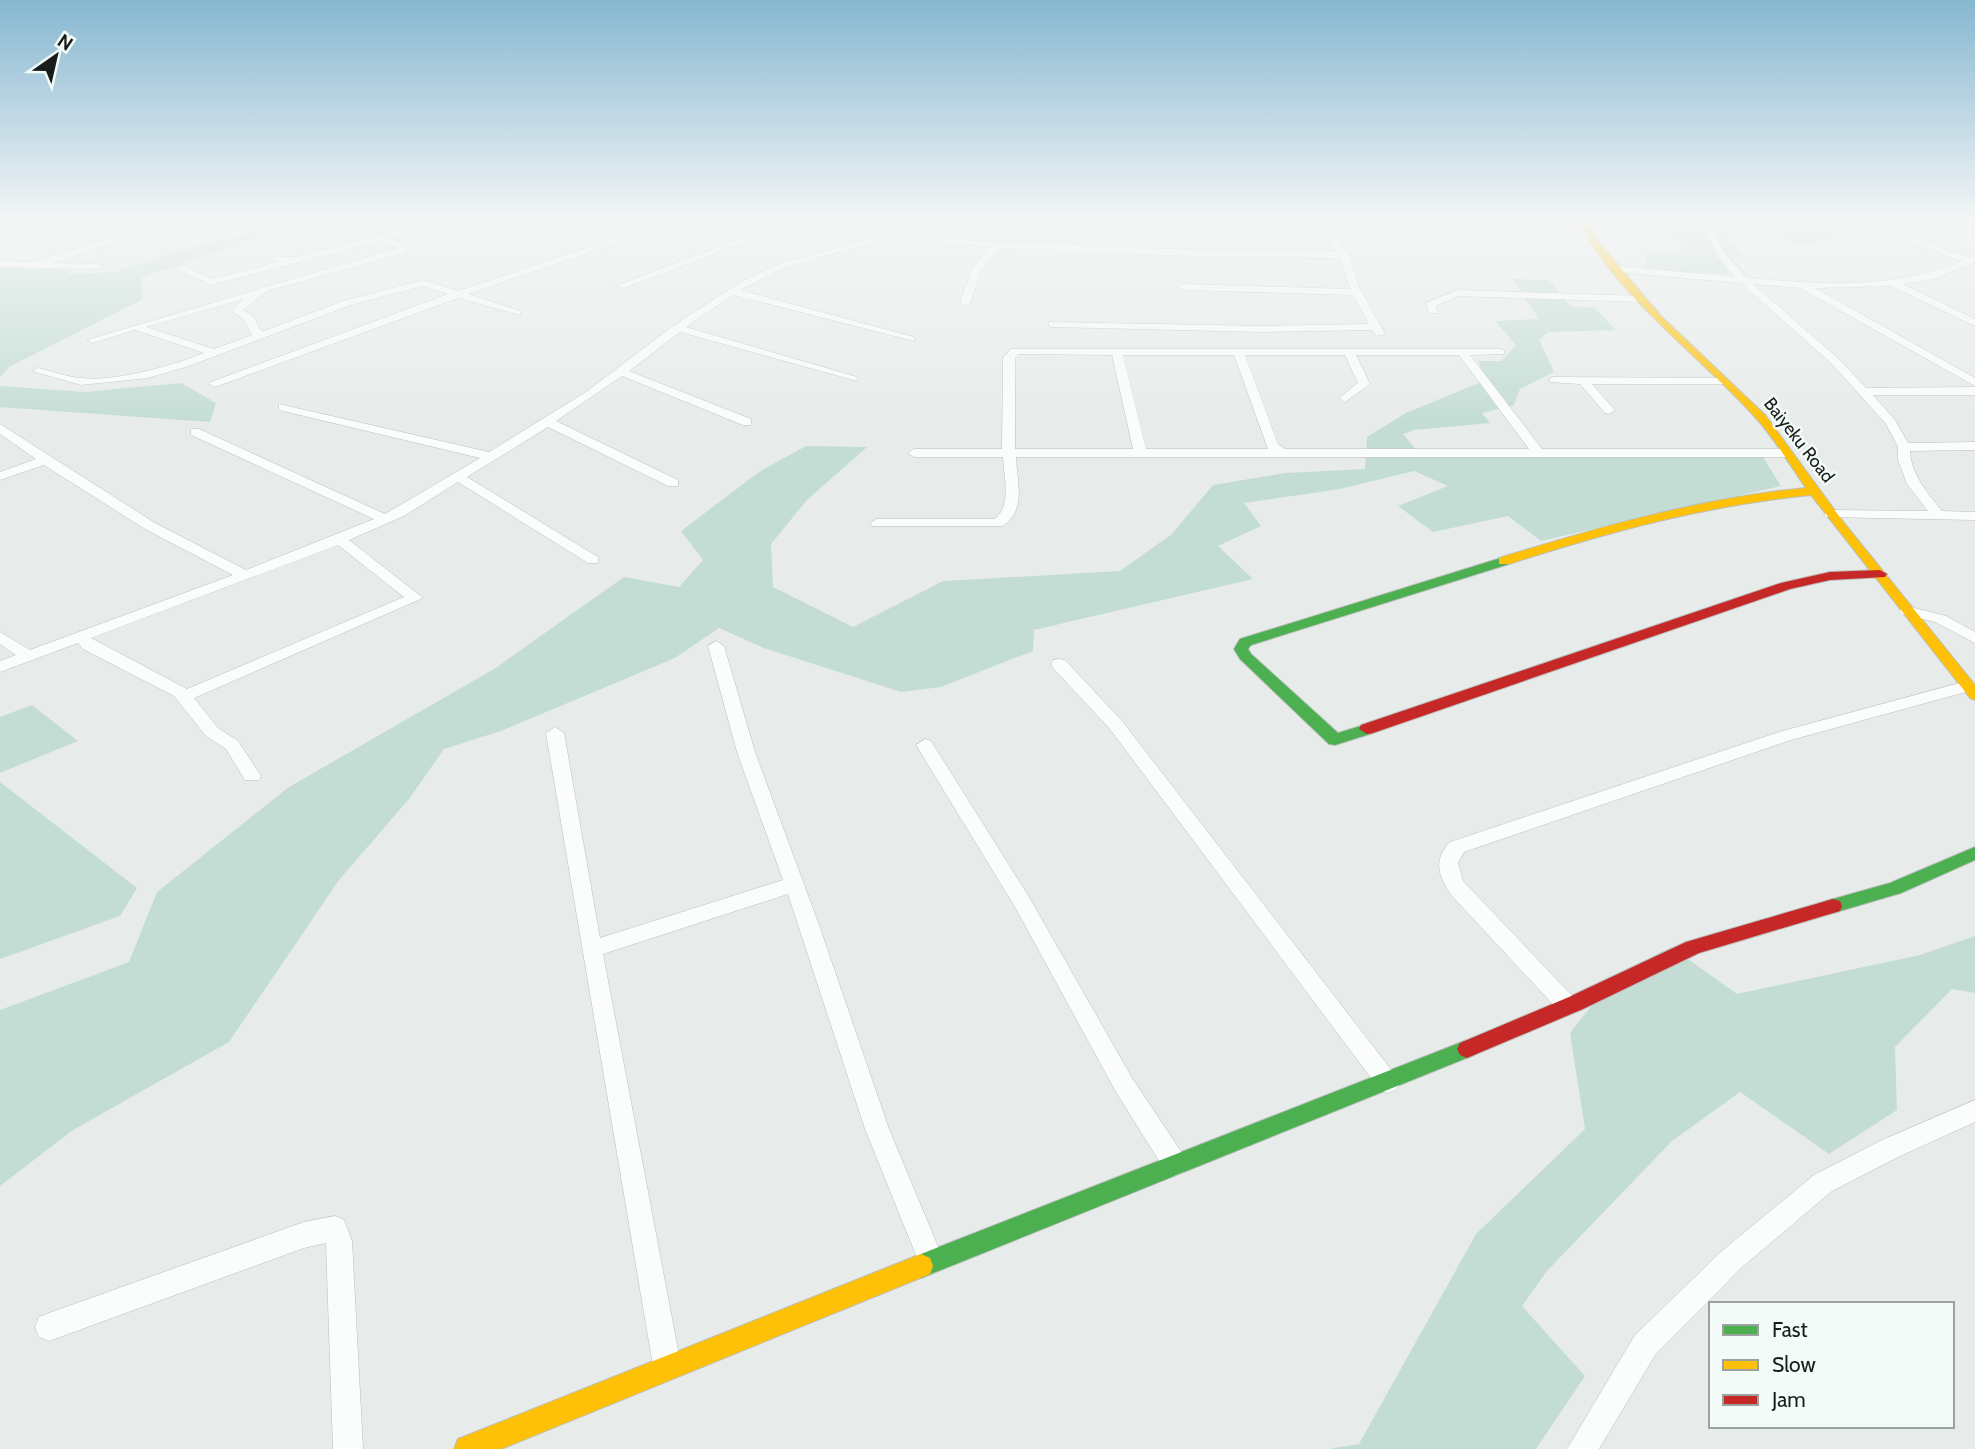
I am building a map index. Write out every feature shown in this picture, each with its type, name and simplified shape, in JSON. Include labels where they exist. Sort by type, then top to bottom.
[{"type":"street","points":[[92,340],[271,288]]},
{"type":"street","points":[[38,372],[82,382],[123,379],[174,368],[347,303],[405,288]]},
{"type":"street","points":[[440,288],[516,313]]},
{"type":"street","points":[[215,384],[312,345],[475,288]]},
{"type":"street","points":[[0,667],[339,540],[386,519],[547,421],[621,372],[677,328],[739,288]]},
{"type":"street","points":[[965,303],[968,288]]},
{"type":"street","points":[[1205,288],[1357,292]]},
{"type":"street","points":[[1355,288],[1380,334],[1368,351]]},
{"type":"street","name":"Baiyeku Road","points":[[1634,288],[1761,417],[1785,453],[1953,669]]},
{"type":"street","points":[[1752,288],[1829,355],[1891,423],[1903,447],[1904,460],[1914,484],[1938,515]]},
{"type":"street","points":[[1807,288],[1975,383]]},
{"type":"street","points":[[1902,288],[1975,323]]},
{"type":"street","points":[[258,292],[256,297],[237,312],[250,319],[256,333],[266,334]]},
{"type":"street","points":[[731,292],[910,339]]},
{"type":"street","points":[[1433,311],[1433,303],[1457,293],[1643,299]]},
{"type":"street","points":[[1053,324],[1263,329],[1377,327]]},
{"type":"street","points":[[135,327],[214,353]]},
{"type":"street","points":[[677,328],[853,379]]},
{"type":"street","points":[[877,523],[1002,521],[1012,507],[1014,457],[1011,354],[1022,350],[1500,352]]},
{"type":"street","points":[[1117,351],[1141,454]]},
{"type":"street","points":[[1345,398],[1364,384],[1349,352]]},
{"type":"street","points":[[1239,353],[1250,390],[1259,401],[1273,450]]},
{"type":"street","points":[[1463,353],[1538,453]]},
{"type":"street","points":[[621,372],[747,422]]},
{"type":"street","points":[[1554,380],[1723,381]]},
{"type":"street","points":[[1583,380],[1609,410]]},
{"type":"street","points":[[1861,392],[1975,391]]},
{"type":"street","points":[[283,407],[489,456]]},
{"type":"street","points":[[547,421],[673,483]]},
{"type":"street","points":[[0,428],[45,460],[189,550],[245,575]]},
{"type":"street","points":[[195,432],[386,519]]},
{"type":"street","points":[[1903,447],[1975,446]]},
{"type":"street","points":[[914,453],[1014,457],[1273,450],[1785,453]]},
{"type":"street","points":[[0,476],[45,460]]},
{"type":"street","points":[[457,476],[593,560]]},
{"type":"street","points":[[1814,491],[1770,494],[1649,516],[1258,636],[1245,642],[1241,649],[1245,656],[1335,740],[1786,586],[1830,576],[1880,574]]},
{"type":"street","points":[[1831,513],[1975,516]]},
{"type":"street","points":[[184,696],[415,598],[339,540]]},
{"type":"street","points":[[1940,619],[1955,606]]},
{"type":"street","points":[[1908,611],[1940,619],[1975,638]]},
{"type":"street","points":[[80,636],[89,646],[168,684],[184,696],[212,732],[232,745],[252,776]]},
{"type":"street","points":[[0,637],[27,656]]},
{"type":"street","points":[[716,646],[746,752],[792,885],[809,925],[877,1129],[932,1261]]},
{"type":"street","points":[[1059,664],[1116,725],[1388,1083]]},
{"type":"street","points":[[1953,669],[1972,684]]},
{"type":"street","points":[[1568,1006],[1454,885],[1449,877],[1447,864],[1450,853],[1457,847],[1785,736],[1972,684]]},
{"type":"street","points":[[555,733],[576,873],[593,948],[667,1366]]},
{"type":"street","points":[[925,745],[1022,902],[1124,1085],[1175,1164]]},
{"type":"street","points":[[468,1449],[667,1366],[1175,1164],[1388,1083],[1568,1006],[1693,947],[1895,888],[1975,853]]},
{"type":"street","points":[[593,948],[792,885]]},
{"type":"street","points":[[1582,1449],[1645,1345],[1732,1259],[1823,1183],[1878,1154],[1975,1111]]},
{"type":"street","points":[[50,1327],[304,1235],[335,1229],[339,1241],[348,1449]]},
{"type":"green space","points":[[0,288],[142,288],[143,299],[9,367],[0,377]]},
{"type":"green space","points":[[1518,288],[1555,288],[1570,306],[1595,308],[1616,330],[1548,332],[1539,340],[1554,372],[1520,389],[1514,405],[1482,413],[1490,423],[1414,430],[1403,434],[1422,457],[1763,457],[1781,486],[1541,541],[1508,516],[1433,532],[1398,506],[1448,486],[1414,471],[1340,489],[1244,503],[1261,526],[1218,546],[1253,579],[1034,630],[1033,651],[941,687],[901,692],[764,648],[719,628],[675,658],[501,731],[444,749],[409,799],[339,880],[229,1042],[73,1130],[0,1186],[0,1010],[129,962],[157,892],[289,787],[494,669],[624,577],[679,587],[703,560],[681,531],[759,472],[806,446],[867,447],[807,500],[771,544],[773,587],[853,627],[943,581],[1120,571],[1172,534],[1213,485],[1285,473],[1365,469],[1367,437],[1406,413],[1486,380],[1478,361],[1501,361],[1516,345],[1495,321],[1539,319]]},
{"type":"green space","points":[[181,383],[216,403],[210,422],[0,407],[0,386],[84,392]]},
{"type":"green space","points":[[32,705],[78,741],[0,773],[0,717]]},
{"type":"green space","points":[[0,782],[137,888],[120,916],[0,959]]},
{"type":"green space","points":[[1975,936],[1975,993],[1952,989],[1895,1047],[1897,1110],[1829,1154],[1740,1092],[1672,1141],[1547,1271],[1522,1306],[1585,1376],[1536,1449],[1328,1449],[1359,1444],[1476,1234],[1585,1129],[1570,1033],[1615,976],[1671,947],[1737,994],[1920,955]]},
{"type":"traffic: fast","points":[[1367,729],[1335,740],[1245,656],[1241,649],[1245,642],[1504,561]]},
{"type":"traffic: fast","points":[[1833,906],[1895,888],[1975,853]]},
{"type":"traffic: fast","points":[[921,1266],[1467,1049]]},
{"type":"traffic: slow","points":[[1632,288],[1658,318],[1761,417],[1840,526],[1975,695]]},
{"type":"traffic: slow","points":[[1504,561],[1619,526],[1695,508],[1814,491]]},
{"type":"traffic: slow","points":[[468,1449],[921,1266]]},
{"type":"traffic: jam","points":[[1367,729],[1786,586],[1830,576],[1880,574]]},
{"type":"traffic: jam","points":[[1467,1049],[1576,1003],[1693,947],[1833,906]]}]
